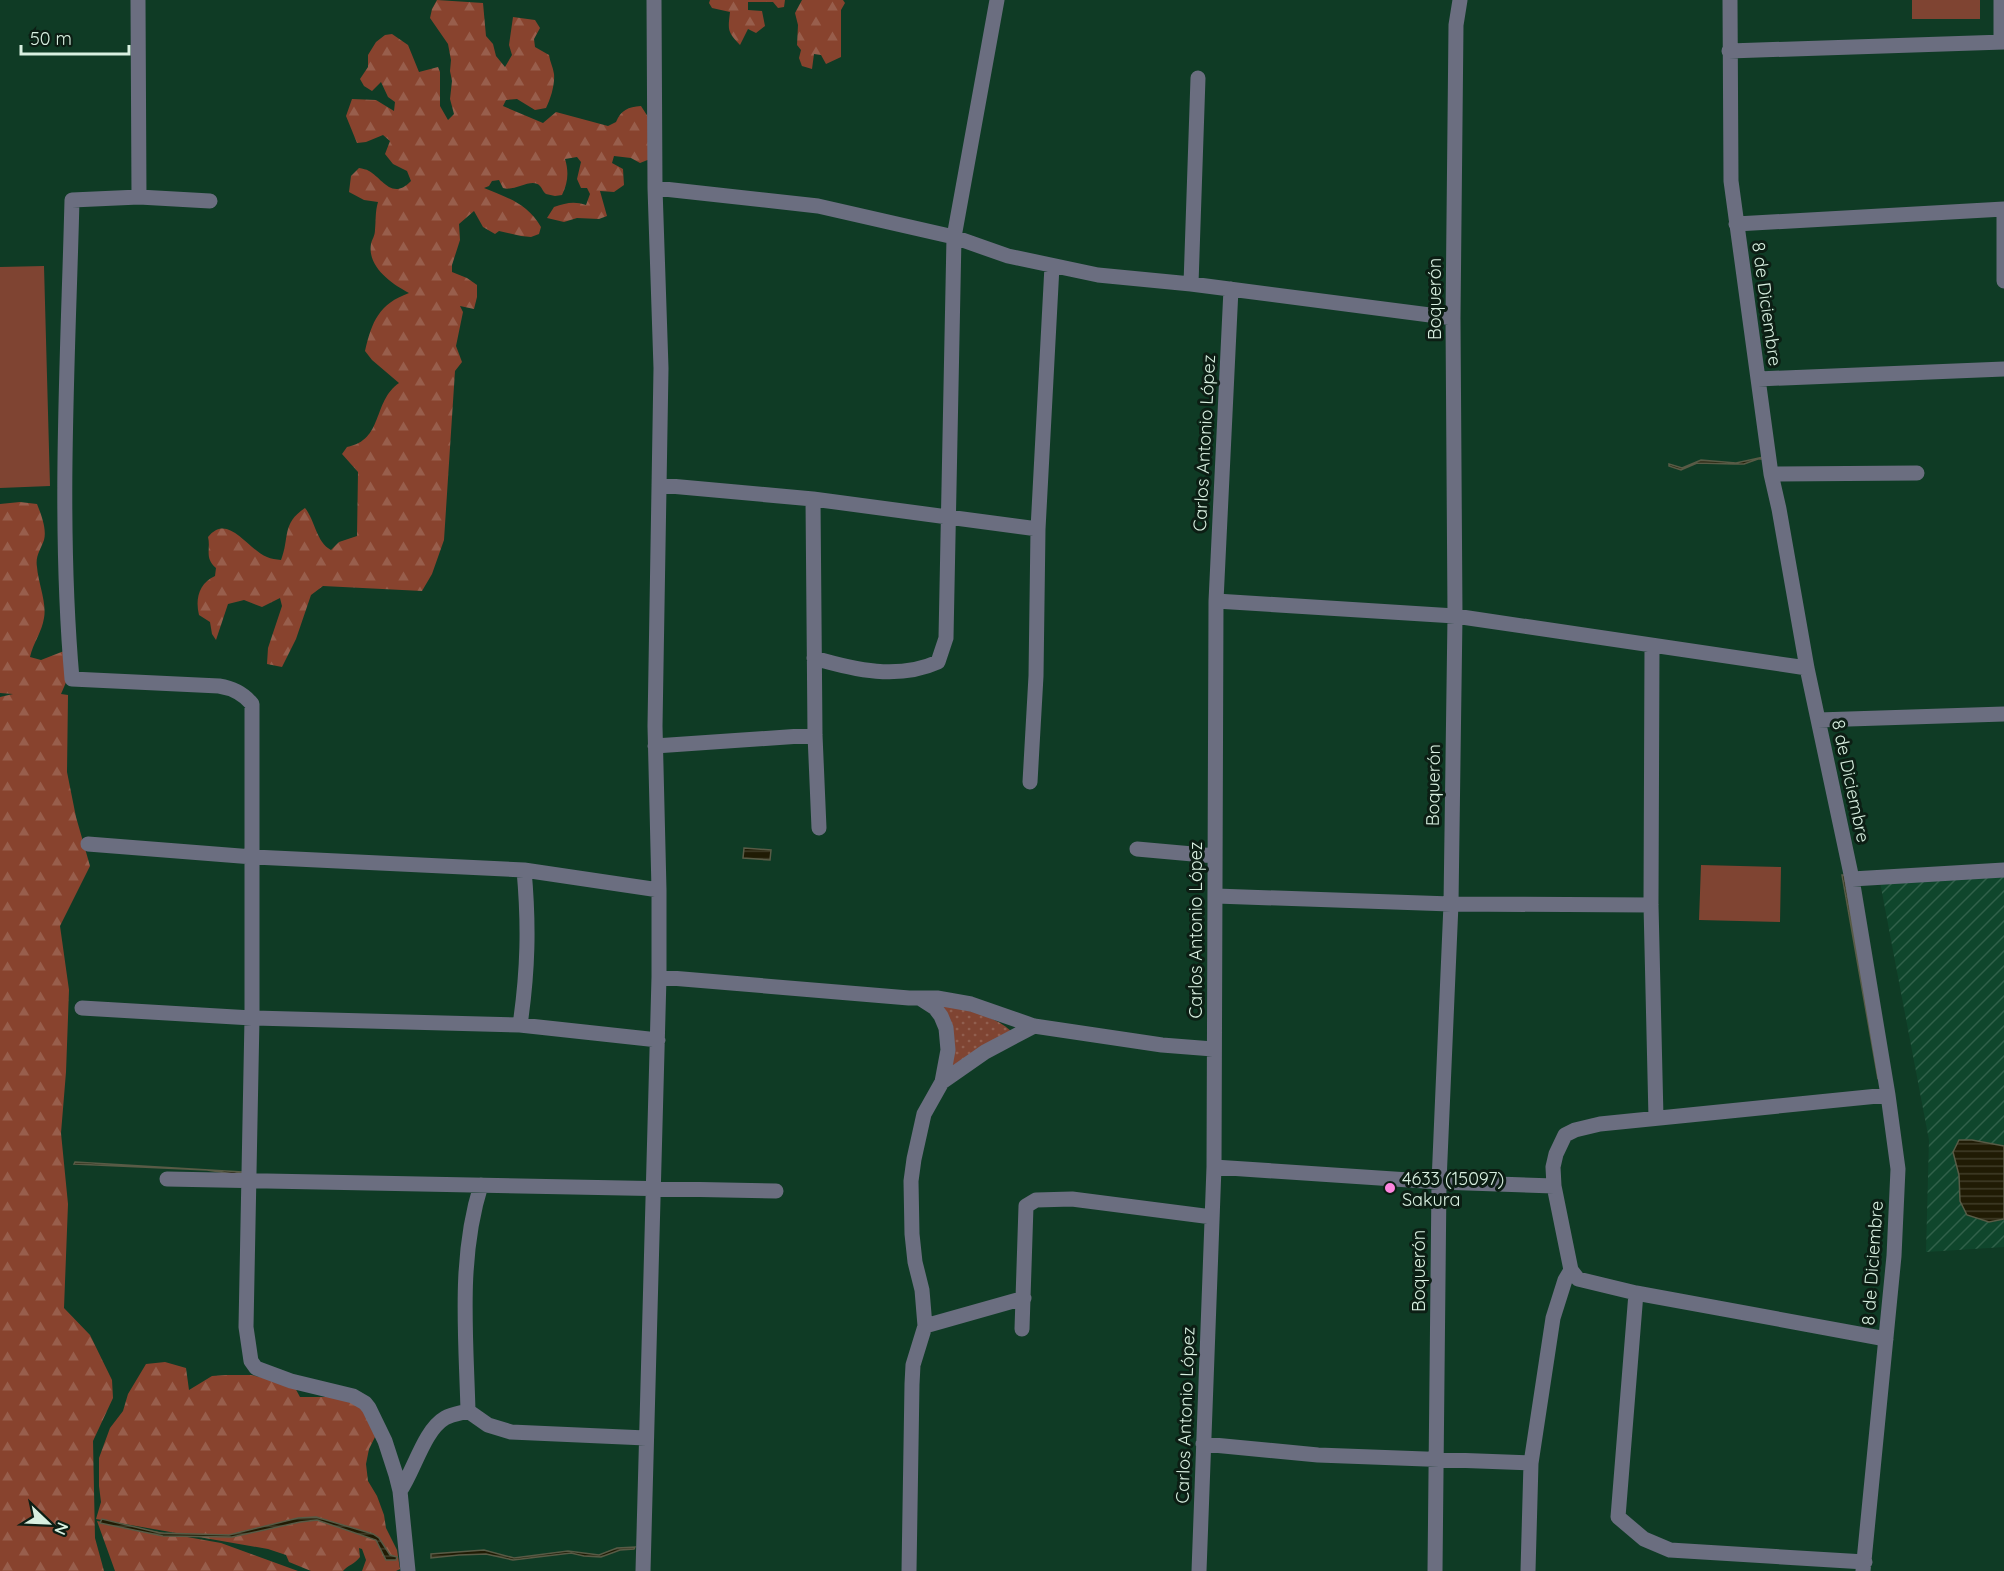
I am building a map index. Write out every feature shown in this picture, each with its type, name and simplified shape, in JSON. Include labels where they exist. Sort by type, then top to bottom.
[{"type":"street","points":[[138,0],[139,196]]},
{"type":"street","points":[[643,1571],[659,977],[655,746],[661,368],[655,188],[654,0]]},
{"type":"street","points":[[814,658],[854,668],[893,673],[917,670],[938,662],[946,638],[954,237],[997,0]]},
{"type":"street","name":"Boquerón","points":[[1435,1571],[1438,1182],[1451,904],[1455,616],[1453,318],[1456,25],[1460,0]]},
{"type":"street","name":"8 de Diciembre","points":[[1730,0],[1731,181],[1771,474],[1807,668],[1852,879],[1898,1169],[1894,1256],[1864,1566]]},
{"type":"street","points":[[1729,51],[2002,42],[2001,0]]},
{"type":"street","points":[[1191,284],[1197,78]]},
{"type":"street","points":[[655,188],[818,206],[954,237],[983,249],[1098,275],[1191,284],[1453,318]]},
{"type":"street","points":[[210,201],[139,196],[72,200],[65,517],[72,679],[219,686],[230,688],[247,698],[252,704],[252,1018],[246,1327],[251,1360],[256,1368],[291,1381],[353,1396],[365,1403],[385,1441],[400,1491],[408,1571]]},
{"type":"street","points":[[1736,224],[2004,209],[2004,281]]},
{"type":"street","points":[[1030,782],[1036,676],[1038,529],[1052,266]]},
{"type":"street","name":"Carlos Antonio López","points":[[1199,1571],[1214,1167],[1216,601],[1231,289]]},
{"type":"street","points":[[1758,379],[2004,369]]},
{"type":"street","points":[[1771,474],[1917,473]]},
{"type":"street","points":[[659,485],[813,499],[1038,529]]},
{"type":"street","points":[[813,499],[815,735],[819,828]]},
{"type":"street","points":[[1216,601],[1455,616],[1807,668]]},
{"type":"street","points":[[1652,646],[1652,905],[1656,1118]]},
{"type":"street","points":[[1818,720],[2004,714]]},
{"type":"street","points":[[655,746],[815,735]]},
{"type":"street","points":[[88,844],[253,857],[524,870],[659,890]]},
{"type":"street","points":[[1137,849],[1215,856]]},
{"type":"street","points":[[520,1025],[528,961],[524,870]]},
{"type":"street","points":[[1852,879],[2004,870]]},
{"type":"street","points":[[1216,896],[1451,904],[1652,905]]},
{"type":"street","points":[[659,977],[921,999],[937,998],[971,1004],[1034,1026],[1162,1045],[1213,1049]]},
{"type":"street","points":[[909,1571],[913,1365],[925,1326],[922,1290],[915,1262],[912,1234],[911,1181],[924,1114],[942,1082],[948,1050],[946,1028],[941,1016],[935,1008],[921,999]]},
{"type":"street","points":[[82,1008],[252,1018],[520,1025],[658,1040]]},
{"type":"street","points":[[942,1082],[985,1052],[1034,1026]]},
{"type":"street","points":[[1886,1339],[1636,1293],[1578,1279],[1571,1270],[1554,1186],[1553,1167],[1565,1135],[1600,1124],[1888,1095]]},
{"type":"street","points":[[1214,1167],[1438,1182],[1554,1186]]},
{"type":"street","points":[[167,1179],[776,1191]]},
{"type":"street","points":[[468,1411],[465,1271],[468,1235],[481,1185]]},
{"type":"street","points":[[1022,1329],[1026,1206],[1032,1202],[1072,1199],[1212,1217]]},
{"type":"street","points":[[1528,1571],[1531,1463],[1553,1318],[1565,1280],[1571,1270]]},
{"type":"street","points":[[1636,1293],[1618,1517],[1644,1539],[1670,1550],[1864,1566]]},
{"type":"street","points":[[925,1326],[1024,1298]]},
{"type":"street","points":[[400,1491],[437,1425],[448,1416],[468,1411],[488,1425],[511,1432],[646,1438]]},
{"type":"street","points":[[1203,1444],[1318,1455],[1531,1463]]},
{"type":"shaded area","points":[[1912,0],[1980,0],[1980,19],[1912,19]]},
{"type":"shaded area","points":[[44,266],[50,486],[0,488],[0,267]]},
{"type":"shaded area","points":[[1763,457],[1764,459],[1744,464],[1697,463],[1681,470],[1669,466],[1669,464],[1682,468],[1701,460],[1736,463]]},
{"type":"shaded area","points":[[744,848],[771,850],[770,860],[743,858]]},
{"type":"shaded area","points":[[1701,865],[1781,867],[1780,922],[1699,920]]},
{"type":"shaded area","points":[[2004,874],[2004,1247],[1926,1252],[1929,1140],[1880,882]]},
{"type":"shaded area","points":[[1842,875],[1844,875],[1878,1079]]},
{"type":"shaded area","points":[[942,1005],[996,1020],[1011,1031],[979,1048],[952,1067]]},
{"type":"shaded area","points":[[1959,1140],[2004,1146],[2004,1219],[1989,1222],[1967,1215],[1960,1201],[1959,1175],[1953,1152]]},
{"type":"shaded area","points":[[75,1162],[243,1172],[233,1174],[207,1170],[74,1164]]},
{"type":"shaded area","points":[[316,1517],[373,1534],[379,1538],[390,1555],[397,1557],[396,1560],[386,1560],[376,1540],[317,1520],[232,1537],[163,1536],[100,1523],[102,1519],[160,1533],[229,1535],[298,1518]]},
{"type":"shaded area","points":[[635,1547],[601,1557],[571,1553],[513,1560],[486,1554],[431,1558],[431,1554],[484,1550],[514,1558],[568,1551],[599,1555],[617,1548]]},
{"type":"green space","points":[[437,0],[483,3],[486,36],[493,44],[496,56],[505,67],[512,55],[509,45],[513,17],[535,20],[540,28],[534,39],[535,47],[549,55],[554,74],[550,100],[546,108],[535,110],[517,99],[506,100],[503,106],[543,123],[556,112],[608,126],[616,122],[626,110],[641,106],[650,120],[650,159],[640,163],[631,158],[614,156],[612,163],[623,169],[624,185],[614,192],[600,191],[607,216],[599,219],[577,218],[564,222],[547,218],[554,207],[562,204],[586,205],[590,194],[587,188],[581,188],[577,179],[581,162],[577,157],[565,159],[567,177],[562,195],[546,194],[540,186],[533,183],[508,189],[503,188],[499,180],[492,181],[484,188],[509,198],[523,207],[530,212],[541,227],[539,234],[531,237],[499,231],[495,234],[483,227],[474,211],[459,224],[460,240],[452,272],[477,285],[477,297],[474,309],[460,306],[463,312],[456,346],[462,362],[455,371],[444,540],[432,574],[422,591],[323,586],[311,595],[296,639],[282,667],[267,664],[268,648],[282,606],[280,598],[262,607],[244,600],[228,604],[216,640],[212,634],[210,622],[199,615],[198,597],[205,583],[215,576],[216,568],[210,561],[208,537],[215,530],[223,528],[230,530],[260,553],[269,558],[281,560],[289,526],[297,514],[305,508],[322,542],[331,550],[339,542],[357,536],[358,472],[342,454],[347,447],[367,437],[373,429],[385,400],[399,383],[365,351],[378,315],[390,302],[409,293],[388,280],[373,260],[371,244],[375,232],[378,202],[364,200],[349,192],[351,176],[359,168],[366,169],[388,186],[398,189],[411,181],[407,171],[393,164],[385,154],[390,141],[383,135],[357,143],[346,116],[352,99],[376,100],[394,111],[395,102],[388,97],[381,82],[372,91],[364,86],[360,79],[368,67],[368,55],[376,42],[385,35],[392,34],[408,45],[419,72],[438,67],[440,106],[448,120],[454,114],[450,99],[452,81],[448,44],[430,18]]},
{"type":"green space","points":[[710,0],[785,0],[784,7],[778,8],[773,2],[748,2],[748,10],[762,11],[765,26],[756,33],[748,29],[740,45],[729,30],[730,12],[712,8]]},
{"type":"green space","points":[[802,0],[843,0],[845,3],[841,10],[841,57],[826,64],[821,55],[814,54],[812,69],[802,66],[799,58],[801,50],[797,45],[798,25],[795,13]]},
{"type":"green space","points":[[20,502],[37,504],[45,531],[37,563],[45,612],[30,657],[41,660],[64,651],[67,680],[61,694],[68,695],[67,772],[76,817],[90,866],[60,926],[69,990],[61,1133],[68,1204],[64,1308],[90,1335],[112,1380],[113,1398],[93,1441],[95,1538],[104,1571],[0,1571],[0,697],[13,694],[0,693],[0,504]]},
{"type":"green space","points":[[165,1362],[186,1368],[189,1390],[212,1376],[251,1375],[293,1384],[300,1397],[368,1397],[372,1400],[376,1435],[369,1449],[366,1464],[368,1481],[377,1496],[386,1528],[397,1550],[400,1569],[362,1571],[366,1560],[362,1549],[359,1548],[360,1557],[343,1571],[311,1571],[289,1562],[286,1555],[268,1549],[96,1519],[101,1502],[99,1458],[110,1428],[123,1411],[128,1394],[146,1364]]},
{"type":"green space","points":[[97,1521],[221,1543],[298,1571],[115,1571]]},
{"type":"place","name":"4633 (15097) Sakura","points":[[1390,1188]]}]
